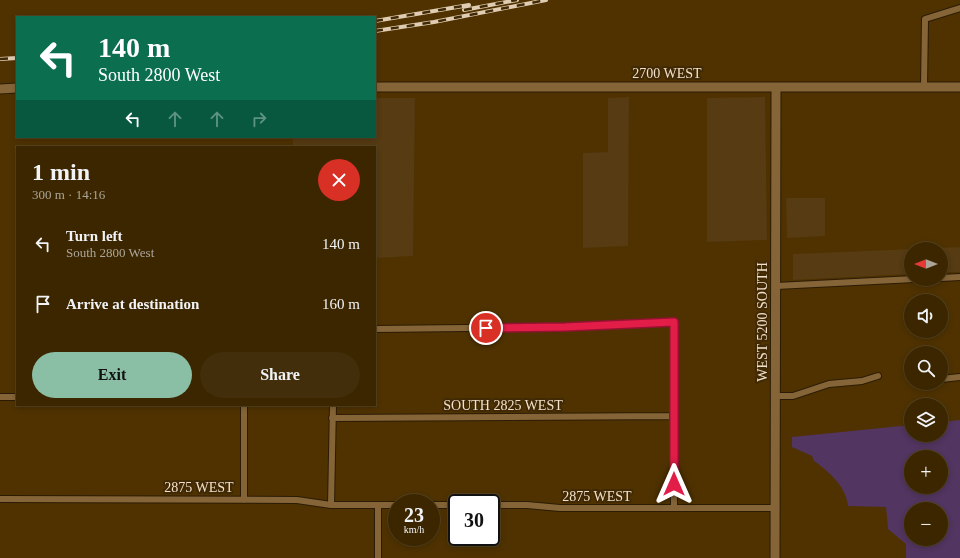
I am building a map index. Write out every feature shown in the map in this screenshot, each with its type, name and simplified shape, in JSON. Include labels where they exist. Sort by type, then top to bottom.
[{"type":"street","points":[[924,87],[925,19],[960,8]]},
{"type":"street","name":"WEST 5200 SOUTH","points":[[775,558],[776,87]]},
{"type":"street","name":"2700 WEST","points":[[376,88],[960,87]]},
{"type":"street","points":[[0,88],[16,88]]},
{"type":"street","points":[[948,278],[960,277]]},
{"type":"street","points":[[776,286],[904,280]]},
{"type":"street","points":[[376,329],[565,327],[674,322],[674,508]]},
{"type":"street","points":[[775,396],[793,396],[829,384],[862,381],[878,376]]},
{"type":"street","points":[[948,378],[960,377]]},
{"type":"street","points":[[0,397],[16,397]]},
{"type":"street","points":[[244,406],[244,500]]},
{"type":"street","points":[[332,406],[332,506]]},
{"type":"street","name":"SOUTH 2825 WEST","points":[[332,418],[674,416]]},
{"type":"street","name":"2875 WEST","points":[[0,499],[297,500],[332,506],[388,505]]},
{"type":"street","points":[[378,505],[378,558]]},
{"type":"street","name":"2875 WEST","points":[[500,505],[527,505],[560,508],[775,508]]},
{"type":"shaded area","points":[[629,97],[628,246],[583,248],[583,153],[608,152],[608,98]]},
{"type":"shaded area","points":[[765,97],[767,240],[707,242],[707,98]]},
{"type":"shaded area","points":[[376,98],[415,98],[413,256],[376,258],[376,146],[293,146],[293,138],[376,138]]},
{"type":"shaded area","points":[[786,198],[825,198],[825,236],[787,238]]},
{"type":"shaded area","points":[[960,247],[960,272],[948,272],[948,248]]},
{"type":"shaded area","points":[[904,249],[904,274],[793,280],[793,254]]},
{"type":"shaded area","points":[[960,420],[960,558],[906,558],[906,546],[948,546],[948,502],[904,502],[904,542],[888,529],[886,507],[848,506],[844,492],[836,480],[814,461],[812,456],[792,447],[792,437],[904,426],[904,442],[948,442],[948,421]]},
{"type":"railway","points":[[464,10],[517,0]]},
{"type":"railway","points":[[376,31],[434,22],[546,0]]},
{"type":"railway","points":[[376,21],[469,5]]},
{"type":"railway","points":[[0,59],[16,58]]},
{"type":"route","points":[[486,328],[565,327],[674,322],[674,484]]}]
